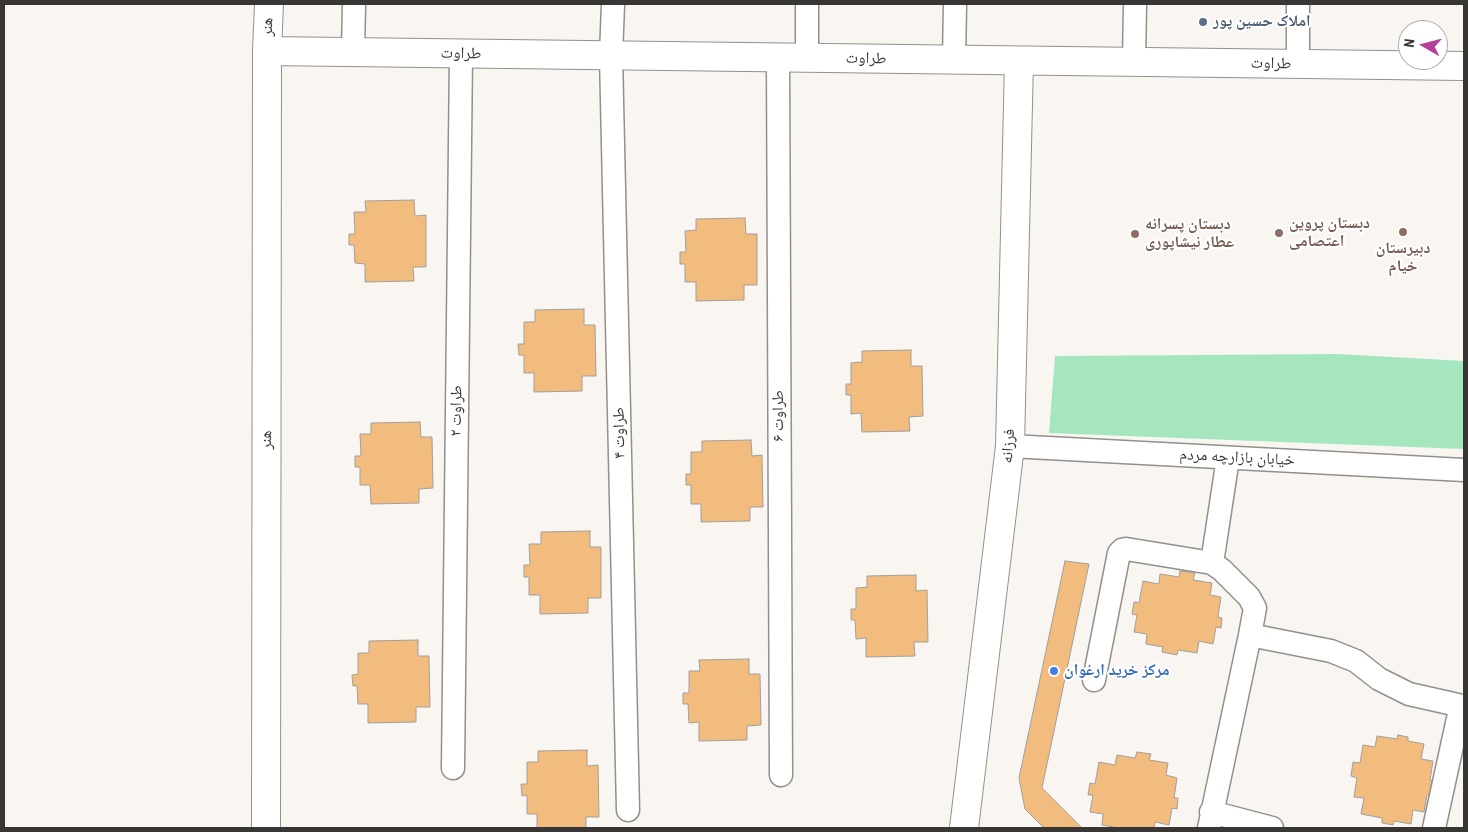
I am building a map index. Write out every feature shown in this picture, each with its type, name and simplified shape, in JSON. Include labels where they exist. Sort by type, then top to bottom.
[{"type":"street","name":"هنر","points":[[248,4],[267,51]]},
{"type":"street","name":"هنر","points":[[266,828],[267,51],[269,4]]},
{"type":"street","points":[[354,4],[354,52]]},
{"type":"street","name":"طراوت ۴","points":[[613,4],[611,56],[628,810]]},
{"type":"street","points":[[807,4],[807,58]]},
{"type":"street","points":[[954,60],[955,4]]},
{"type":"street","points":[[1134,4],[1134,62]]},
{"type":"street","points":[[1298,4],[1298,64]]},
{"type":"street","name":"طراوت","points":[[267,51],[1464,66]]},
{"type":"street","name":"طراوت ۲","points":[[453,768],[461,54]]},
{"type":"street","name":"طراوت ۶","points":[[778,57],[781,775]]},
{"type":"street","name":"فرزانه","points":[[965,827],[1010,446],[1019,60]]},
{"type":"street","name":"خیابان بازارچه مردم","points":[[1010,446],[1464,470]]},
{"type":"street","points":[[1212,563],[1228,458]]},
{"type":"street","points":[[1094,680],[1119,553],[1122,550],[1126,549],[1212,563],[1222,570],[1253,602],[1254,608],[1250,635],[1210,820],[1272,828]]},
{"type":"street","points":[[1250,635],[1331,651],[1356,661],[1379,679],[1409,694],[1458,705],[1459,714],[1434,828]]},
{"type":"green space","points":[[1338,354],[1464,361],[1464,449],[1049,433],[1055,356]]},
{"type":"building","points":[[414,200],[415,216],[426,215],[426,267],[413,267],[414,281],[365,282],[365,264],[355,263],[354,245],[349,245],[349,234],[355,234],[354,212],[366,212],[365,201]]},
{"type":"building","points":[[745,218],[746,234],[757,234],[757,285],[744,285],[744,300],[696,301],[696,282],[685,282],[685,264],[680,264],[680,252],[686,252],[685,231],[696,230],[696,219]]},
{"type":"building","points":[[584,309],[584,325],[595,325],[596,376],[582,376],[582,391],[534,392],[534,373],[524,373],[524,355],[519,355],[518,344],[524,344],[524,322],[535,322],[535,310]]},
{"type":"building","points":[[911,350],[911,366],[922,366],[923,416],[909,417],[910,431],[862,432],[861,413],[851,414],[851,395],[846,395],[846,384],[851,384],[851,363],[862,362],[862,351]]},
{"type":"building","points":[[420,422],[421,437],[432,437],[433,488],[419,489],[419,503],[371,504],[370,485],[360,485],[360,467],[355,467],[355,456],[361,456],[360,434],[371,434],[371,423]]},
{"type":"building","points":[[751,440],[752,456],[762,455],[763,507],[750,507],[750,521],[701,522],[701,504],[691,504],[691,485],[686,485],[686,474],[691,474],[691,452],[702,452],[702,441]]},
{"type":"building","points":[[590,531],[590,547],[601,547],[601,598],[588,598],[588,613],[540,614],[540,595],[529,595],[529,577],[524,577],[524,565],[530,565],[529,544],[541,544],[541,532]]},
{"type":"building","name":"مرکز خرید ارغوان","points":[[1065,561],[1089,564],[1042,788],[1082,828],[1044,828],[1025,809],[1019,778]]},
{"type":"building","points":[[1180,571],[1195,573],[1193,580],[1212,583],[1210,595],[1221,597],[1218,617],[1222,618],[1221,628],[1216,627],[1213,644],[1199,641],[1197,653],[1178,650],[1177,655],[1162,652],[1163,647],[1146,644],[1147,634],[1134,632],[1137,615],[1132,614],[1134,602],[1139,603],[1143,581],[1159,584],[1160,574],[1179,577]]},
{"type":"building","points":[[916,575],[916,591],[927,590],[928,642],[914,642],[915,656],[866,657],[866,638],[856,639],[855,620],[851,620],[851,609],[856,609],[856,588],[867,587],[867,576]]},
{"type":"building","points":[[418,640],[418,656],[429,656],[430,707],[416,707],[416,722],[368,723],[368,704],[358,704],[357,686],[353,686],[352,675],[358,674],[358,653],[369,653],[369,641]]},
{"type":"building","points":[[749,659],[749,674],[760,674],[761,725],[747,726],[747,740],[699,741],[699,722],[689,723],[688,704],[683,704],[683,693],[689,693],[689,671],[700,671],[699,660]]},
{"type":"building","points":[[1398,735],[1408,737],[1408,741],[1424,744],[1421,759],[1433,761],[1430,780],[1434,781],[1431,796],[1427,795],[1424,812],[1413,810],[1411,824],[1394,821],[1393,825],[1382,823],[1382,818],[1361,814],[1364,798],[1354,797],[1357,778],[1351,776],[1353,762],[1360,763],[1363,745],[1375,747],[1377,736],[1397,739]]},
{"type":"building","points":[[587,750],[587,766],[598,765],[599,817],[586,817],[586,828],[537,828],[537,814],[527,814],[527,795],[522,796],[521,784],[527,784],[527,762],[538,762],[538,751]]},
{"type":"building","points":[[1137,752],[1151,754],[1149,760],[1168,763],[1166,775],[1177,778],[1174,798],[1178,798],[1177,809],[1172,808],[1169,825],[1155,822],[1154,828],[1119,828],[1102,825],[1103,814],[1090,812],[1093,795],[1088,795],[1090,783],[1095,784],[1099,762],[1115,765],[1117,755],[1135,758]]},
{"type":"place","name":"املاک حسین پور","points":[[1203,22]]},
{"type":"place","name":"دبیرستان خیام","points":[[1403,232]]},
{"type":"place","name":"دبستان پروین اعتصامی","points":[[1279,233]]},
{"type":"place","name":"دبستان پسرانه عطار نیشاپوری","points":[[1135,234]]},
{"type":"place","name":"مرکز خرید ارغوان","points":[[1054,671]]}]
